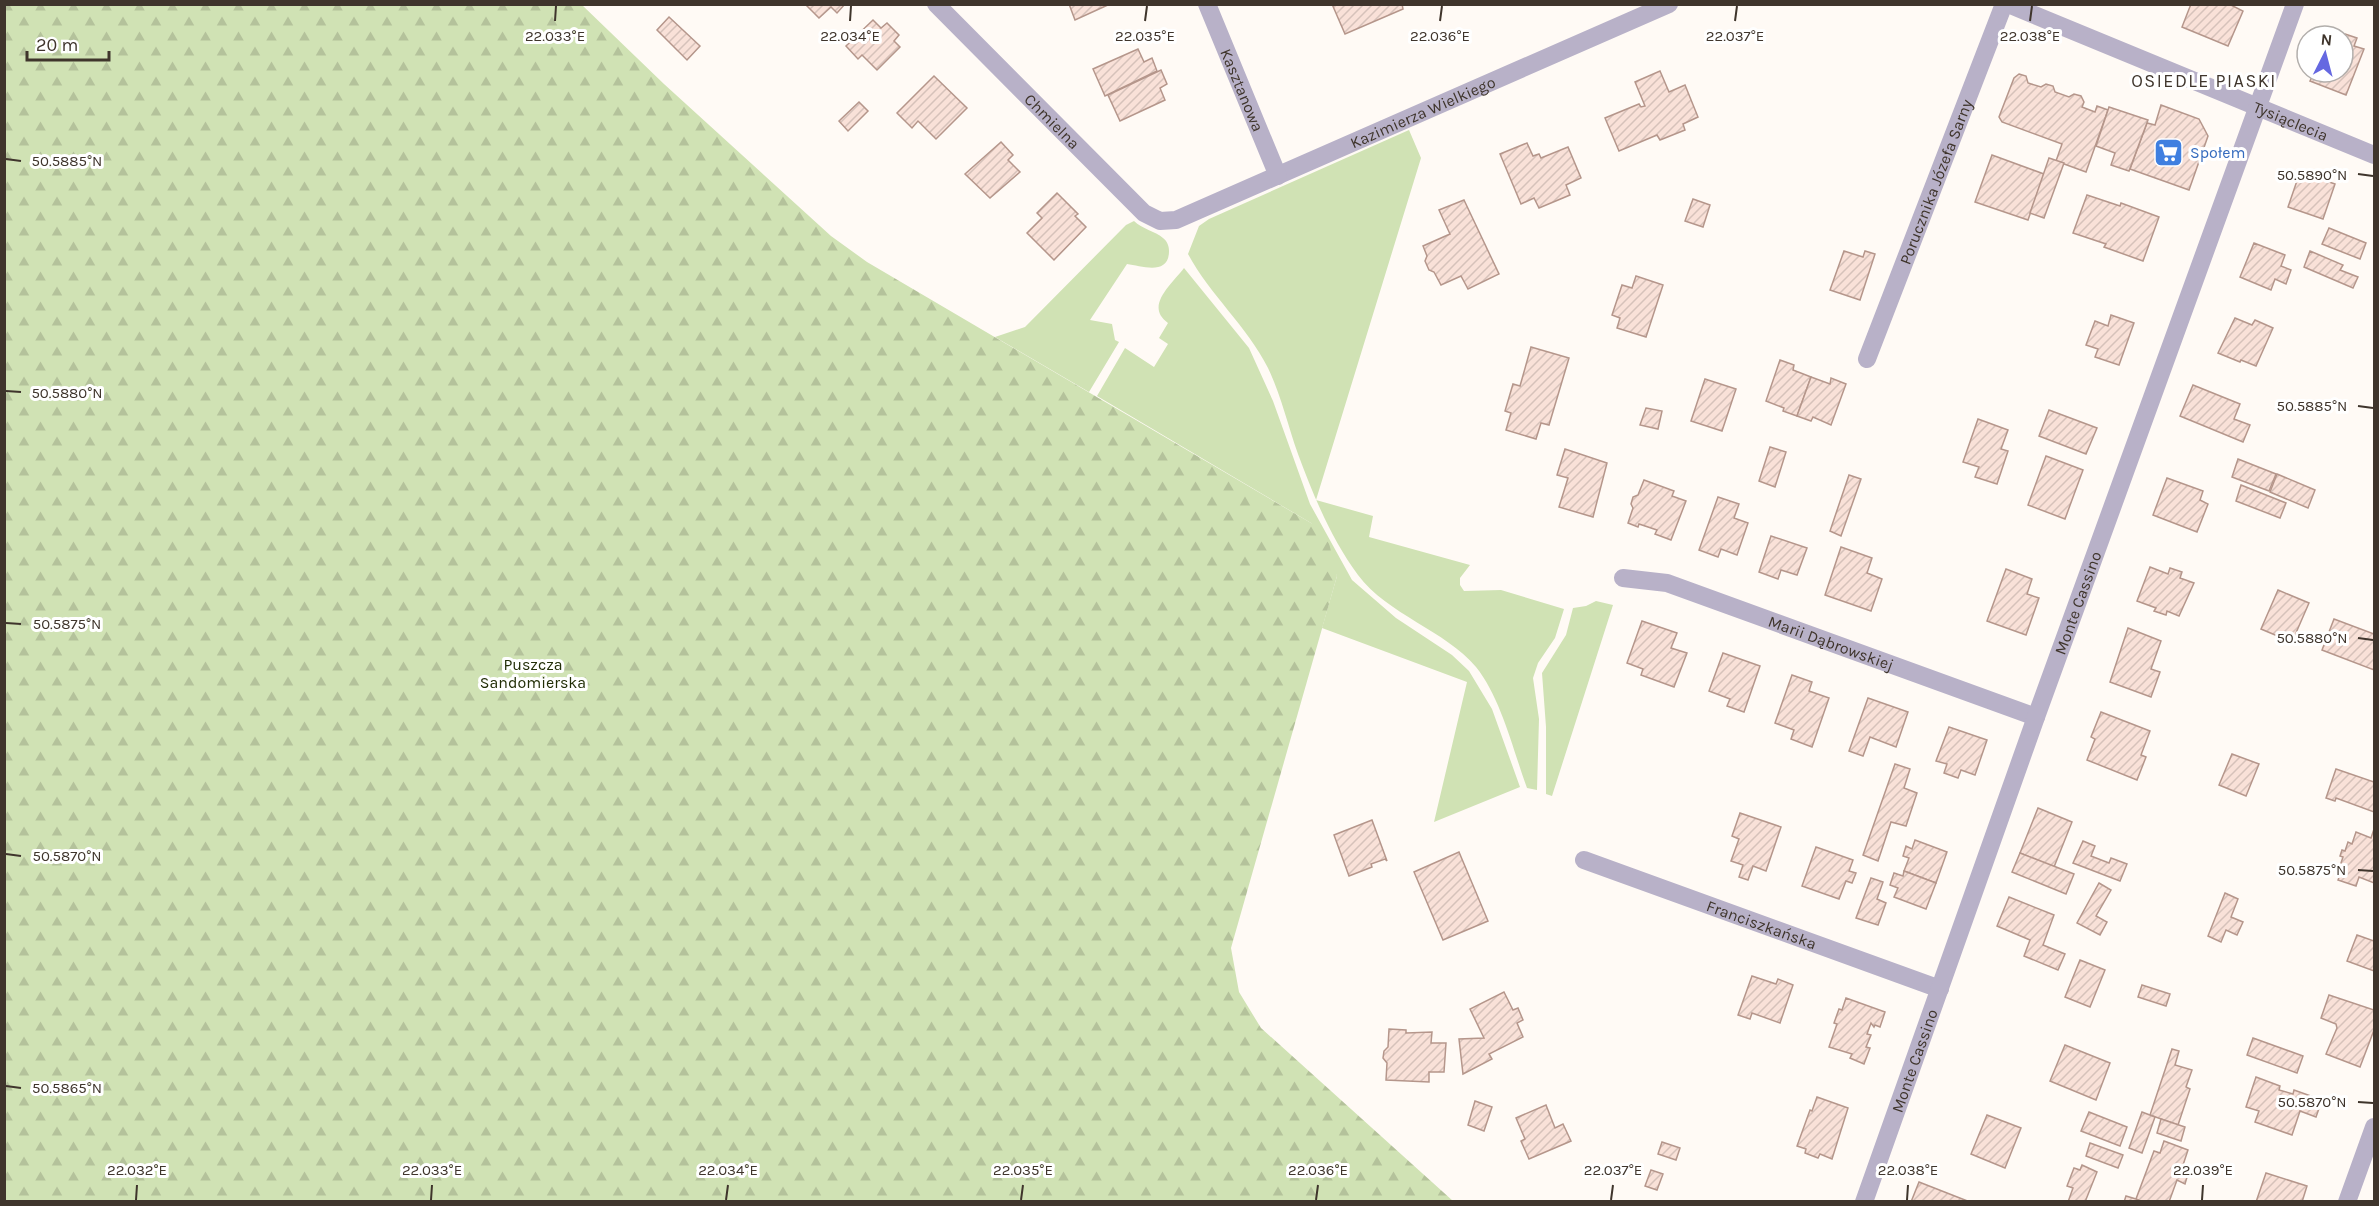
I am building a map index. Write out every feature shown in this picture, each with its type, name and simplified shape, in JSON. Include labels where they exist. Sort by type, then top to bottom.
[{"type":"street","name":"Chmielna","points":[[936,4],[1144,213],[1160,221],[1176,220]]},
{"type":"street","name":"Kasztanowa","points":[[1207,4],[1278,176]]},
{"type":"street","name":"Kazimierza Wielkiego","points":[[1176,220],[1669,4]]},
{"type":"street","name":"Porucznika Józefa Sarny","points":[[1867,359],[2004,4]]},
{"type":"street","name":"Tysiąclecia","points":[[2008,4],[2374,155]]},
{"type":"street","name":"Monte Cassino","points":[[1864,1202],[2036,717],[2295,4]]},
{"type":"street","name":"Marii Dąbrowskiej","points":[[1623,578],[1667,583],[2036,717]]},
{"type":"street","name":"Franciszkańska","points":[[1584,860],[1940,989]]},
{"type":"street","points":[[2347,1202],[2374,1127]]},
{"type":"green space","name":"Puszcza Sandomierska","points":[[5,4],[582,5],[664,84],[831,236],[867,262],[1311,523],[1329,543],[1337,576],[1231,948],[1239,992],[1261,1028],[1453,1201],[5,1201]]},
{"type":"green space","points":[[1409,130],[1421,158],[1316,500],[1268,368],[1250,338],[1207,283],[1188,254],[1199,226],[1209,219]]},
{"type":"green space","points":[[1134,221],[1167,242],[1168,259],[1165,264],[1154,268],[1127,264],[1090,320],[1112,324],[1115,340],[1119,342],[1089,392],[995,337],[1025,327],[1126,225]]},
{"type":"green space","points":[[1184,268],[1249,348],[1273,401],[1310,504],[1352,580],[1396,618],[1452,655],[1469,671],[1492,709],[1520,787],[1434,822],[1467,682],[1322,628],[1337,576],[1311,523],[1097,396],[1125,348],[1154,367],[1168,344],[1159,338],[1168,323],[1161,316],[1159,302],[1167,288]]},
{"type":"green space","points":[[1316,500],[1373,516],[1369,537],[1470,565],[1460,578],[1460,585],[1464,591],[1501,590],[1564,609],[1555,638],[1538,663],[1533,678],[1539,719],[1537,790],[1527,788],[1493,694],[1476,667],[1449,643],[1400,612],[1370,589],[1340,547]]},
{"type":"green space","points":[[1596,601],[1613,605],[1552,796],[1546,794],[1546,727],[1542,673],[1566,635],[1573,608],[1586,606]]},
{"type":"building","points":[[805,4],[845,4],[837,13],[831,7],[819,18]]},
{"type":"building","points":[[1069,4],[1110,4],[1075,20]]},
{"type":"building","points":[[1332,4],[1402,4],[1403,9],[1345,34]]},
{"type":"building","points":[[2191,4],[2229,4],[2243,11],[2228,46],[2182,27]]},
{"type":"building","points":[[669,17],[700,46],[687,60],[657,30]]},
{"type":"building","points":[[873,20],[881,28],[887,23],[899,35],[894,41],[900,47],[877,70],[862,55],[858,59],[846,46]]},
{"type":"building","points":[[2355,46],[2364,49],[2355,72]]},
{"type":"building","points":[[1138,49],[1144,62],[1152,58],[1157,71],[1105,96],[1093,69]]},
{"type":"building","points":[[1161,70],[1167,84],[1160,88],[1165,100],[1120,121],[1108,95]]},
{"type":"building","points":[[1660,71],[1669,92],[1685,85],[1698,117],[1683,124],[1685,130],[1660,140],[1657,135],[1619,151],[1605,118],[1639,104],[1641,107],[1645,106],[1635,82]]},
{"type":"building","points":[[2019,74],[2026,76],[2028,83],[2041,87],[2046,84],[2053,86],[2055,92],[2069,97],[2074,94],[2081,96],[2084,102],[2082,107],[2095,112],[2097,106],[2108,110],[2086,172],[2056,161],[2062,144],[2002,122],[1999,117],[2014,78]]},
{"type":"building","points":[[934,76],[967,108],[936,139],[918,121],[912,128],[897,113]]},
{"type":"building","points":[[2318,84],[2350,84],[2346,95]]},
{"type":"building","points":[[859,102],[868,111],[848,131],[839,121]]},
{"type":"building","name":"Społem","points":[[2161,105],[2199,119],[2208,136],[2189,190],[2130,169],[2147,123],[2155,125]]},
{"type":"building","points":[[2109,107],[2148,120],[2129,171],[2111,165],[2115,153],[2096,146]]},
{"type":"building","points":[[1001,142],[1013,155],[1008,160],[1020,172],[990,198],[965,174]]},
{"type":"building","points":[[1527,143],[1533,156],[1539,154],[1541,158],[1568,147],[1581,178],[1566,185],[1570,195],[1539,208],[1534,198],[1521,204],[1500,154]]},
{"type":"building","points":[[1992,155],[2044,174],[2028,220],[1975,202]]},
{"type":"building","points":[[2049,158],[2064,163],[2044,218],[2030,213]]},
{"type":"building","points":[[2300,172],[2335,184],[2323,219],[2288,207]]},
{"type":"building","points":[[1057,193],[1078,214],[1075,216],[1086,227],[1054,260],[1027,233],[1042,218],[1037,213]]},
{"type":"building","points":[[2087,195],[2120,206],[2121,203],[2159,217],[2143,261],[2104,247],[2106,244],[2073,233]]},
{"type":"building","points":[[1693,199],[1710,205],[1703,227],[1685,221]]},
{"type":"building","points":[[1464,200],[1499,274],[1468,289],[1461,276],[1441,285],[1434,272],[1429,270],[1423,246],[1450,234],[1439,210]]},
{"type":"building","points":[[2329,228],[2366,243],[2360,259],[2322,244]]},
{"type":"building","points":[[2254,243],[2285,255],[2281,266],[2291,270],[2286,284],[2275,279],[2271,290],[2240,277]]},
{"type":"building","points":[[1844,251],[1863,257],[1865,251],[1875,254],[1860,300],[1830,290]]},
{"type":"building","points":[[2310,251],[2343,265],[2340,270],[2358,277],[2353,288],[2304,267]]},
{"type":"building","points":[[1636,276],[1663,285],[1646,337],[1617,328],[1620,318],[1612,315],[1622,285],[1632,288]]},
{"type":"building","points":[[2111,315],[2134,323],[2119,365],[2095,357],[2098,349],[2086,345],[2095,321],[2108,326]]},
{"type":"building","points":[[2235,318],[2252,325],[2255,320],[2273,328],[2256,366],[2218,353]]},
{"type":"building","points":[[1531,347],[1569,358],[1549,425],[1541,423],[1536,439],[1506,430],[1511,413],[1505,411],[1513,384],[1520,386]]},
{"type":"building","points":[[1780,360],[1794,365],[1793,370],[1811,377],[1797,416],[1766,401]]},
{"type":"building","points":[[1811,377],[1830,384],[1831,378],[1846,384],[1831,425],[1813,417],[1811,421],[1797,416]]},
{"type":"building","points":[[1705,379],[1736,389],[1722,431],[1691,421]]},
{"type":"building","points":[[2193,385],[2240,404],[2234,419],[2250,425],[2243,442],[2180,416]]},
{"type":"building","points":[[1646,408],[1662,411],[1658,429],[1640,425]]},
{"type":"building","points":[[2049,410],[2097,428],[2086,454],[2039,436]]},
{"type":"building","points":[[1978,419],[2008,430],[2001,449],[2008,451],[1997,484],[1975,477],[1979,467],[1963,462]]},
{"type":"building","points":[[1770,447],[1786,452],[1775,487],[1759,481]]},
{"type":"building","points":[[1565,449],[1607,463],[1593,517],[1559,507],[1568,478],[1557,475]]},
{"type":"building","points":[[2046,456],[2083,470],[2065,519],[2028,505]]},
{"type":"building","points":[[2238,459],[2276,474],[2269,491],[2232,477]]},
{"type":"building","points":[[2277,474],[2315,490],[2308,508],[2270,492]]},
{"type":"building","points":[[1849,475],[1861,479],[1841,536],[1830,531]]},
{"type":"building","points":[[2167,478],[2203,491],[2200,500],[2208,504],[2197,532],[2153,515]]},
{"type":"building","points":[[1644,480],[1674,491],[1672,496],[1686,501],[1671,540],[1655,534],[1657,530],[1628,523],[1633,508],[1631,504],[1633,497],[1638,495]]},
{"type":"building","points":[[2241,485],[2286,503],[2280,518],[2236,501]]},
{"type":"building","points":[[1718,497],[1739,504],[1734,518],[1748,523],[1737,555],[1721,549],[1718,557],[1699,550]]},
{"type":"building","points":[[1771,536],[1807,548],[1797,575],[1781,570],[1778,579],[1759,572]]},
{"type":"building","points":[[1841,547],[1872,558],[1867,573],[1882,579],[1871,611],[1825,595]]},
{"type":"building","points":[[2150,567],[2168,574],[2170,568],[2182,572],[2180,578],[2194,583],[2179,616],[2167,611],[2166,615],[2154,611],[2156,608],[2137,601]]},
{"type":"building","points":[[2006,569],[2032,579],[2027,594],[2039,598],[2026,635],[1987,621]]},
{"type":"building","points":[[2278,590],[2309,603],[2292,642],[2261,629]]},
{"type":"building","points":[[2334,619],[2374,634],[2374,670],[2322,650]]},
{"type":"building","points":[[1642,621],[1677,633],[1671,648],[1687,653],[1674,687],[1641,675],[1643,669],[1627,663]]},
{"type":"building","points":[[2128,628],[2161,641],[2151,669],[2160,672],[2151,697],[2110,682]]},
{"type":"building","points":[[1723,653],[1760,666],[1744,712],[1727,706],[1730,699],[1709,691]]},
{"type":"building","points":[[1792,675],[1812,682],[1809,691],[1829,698],[1812,747],[1791,739],[1794,730],[1775,723]]},
{"type":"building","points":[[1868,698],[1908,712],[1896,747],[1870,737],[1863,756],[1849,751]]},
{"type":"building","points":[[2101,712],[2150,731],[2141,755],[2146,757],[2137,780],[2087,760],[2095,739],[2091,737]]},
{"type":"building","points":[[1949,727],[1987,740],[1975,775],[1961,770],[1958,778],[1944,773],[1947,764],[1936,761]]},
{"type":"building","points":[[2232,754],[2259,764],[2246,796],[2219,785]]},
{"type":"building","points":[[1895,764],[1910,769],[1904,788],[1917,793],[1906,826],[1891,822],[1878,861],[1863,855]]},
{"type":"building","points":[[2336,769],[2374,782],[2374,812],[2336,798],[2335,801],[2326,798]]},
{"type":"building","points":[[2038,808],[2072,822],[2054,867],[2020,853]]},
{"type":"building","points":[[1740,813],[1781,827],[1766,871],[1753,866],[1748,880],[1739,877],[1743,865],[1731,861],[1739,839],[1732,836]]},
{"type":"building","points":[[1372,820],[1387,861],[1385,859],[1371,864],[1372,867],[1349,876],[1334,835]]},
{"type":"building","points":[[2374,829],[2374,883],[2359,877],[2356,886],[2338,880],[2343,867],[2340,866],[2343,857],[2340,856],[2342,850],[2345,851],[2348,842],[2352,844],[2356,832],[2371,838]]},
{"type":"building","points":[[1915,840],[1947,852],[1936,883],[1904,871],[1909,858],[1903,856],[1906,846],[1912,849]]},
{"type":"building","points":[[2083,841],[2095,846],[2091,856],[2109,863],[2111,858],[2127,864],[2120,881],[2073,863]]},
{"type":"building","points":[[1816,847],[1853,860],[1849,871],[1856,873],[1852,883],[1846,881],[1839,899],[1802,886]]},
{"type":"building","points":[[1459,852],[1488,921],[1443,940],[1414,872]]},
{"type":"building","points":[[2020,853],[2074,874],[2066,894],[2012,872]]},
{"type":"building","points":[[1904,871],[1936,883],[1926,909],[1894,897],[1898,888],[1890,885],[1894,873],[1903,876]]},
{"type":"building","points":[[1871,878],[1883,882],[1877,899],[1886,903],[1878,925],[1856,918]]},
{"type":"building","points":[[2099,883],[2111,890],[2096,916],[2107,922],[2100,935],[2077,923]]},
{"type":"building","points":[[2225,893],[2238,899],[2231,917],[2243,922],[2237,935],[2226,930],[2221,942],[2208,936]]},
{"type":"building","points":[[2009,897],[2054,915],[2043,945],[2065,954],[2058,970],[2024,956],[2030,940],[1997,926]]},
{"type":"building","points":[[2357,935],[2374,941],[2374,971],[2347,961]]},
{"type":"building","points":[[2080,960],[2105,970],[2090,1007],[2065,997]]},
{"type":"building","points":[[1752,976],[1776,984],[1778,979],[1793,985],[1780,1023],[1752,1013],[1750,1019],[1738,1015]]},
{"type":"building","points":[[2142,985],[2170,994],[2166,1006],[2138,997]]},
{"type":"building","points":[[1504,992],[1513,1010],[1518,1008],[1523,1020],[1517,1023],[1523,1037],[1489,1054],[1492,1059],[1463,1074],[1459,1039],[1484,1038],[1470,1009]]},
{"type":"building","points":[[2329,995],[2374,1010],[2374,1030],[2360,1067],[2326,1054],[2337,1028],[2336,1024],[2321,1018]]},
{"type":"building","points":[[1846,998],[1885,1012],[1880,1027],[1875,1025],[1874,1027],[1871,1023],[1867,1034],[1871,1035],[1866,1047],[1870,1048],[1864,1064],[1850,1058],[1852,1054],[1829,1047],[1837,1024],[1834,1023]]},
{"type":"building","points":[[1389,1029],[1406,1030],[1406,1033],[1432,1032],[1431,1043],[1446,1043],[1444,1072],[1429,1072],[1429,1082],[1386,1080],[1387,1063],[1383,1058],[1384,1051],[1388,1047]]},
{"type":"building","points":[[2253,1038],[2303,1056],[2297,1073],[2247,1055]]},
{"type":"building","points":[[2065,1045],[2110,1063],[2096,1100],[2050,1081]]},
{"type":"building","points":[[2172,1049],[2179,1051],[2175,1065],[2192,1070],[2186,1087],[2190,1089],[2178,1125],[2150,1115]]},
{"type":"building","points":[[2256,1077],[2280,1086],[2279,1090],[2293,1094],[2294,1090],[2322,1100],[2316,1117],[2300,1111],[2292,1135],[2255,1122],[2259,1111],[2246,1107]]},
{"type":"building","points":[[1817,1097],[1848,1108],[1832,1159],[1820,1154],[1818,1158],[1805,1153],[1806,1149],[1797,1146]]},
{"type":"building","points":[[1475,1101],[1492,1107],[1484,1131],[1468,1125]]},
{"type":"building","points":[[1546,1105],[1555,1128],[1563,1124],[1571,1141],[1529,1159],[1521,1141],[1525,1139],[1516,1118]]},
{"type":"building","points":[[2089,1112],[2127,1127],[2120,1146],[2081,1131]]},
{"type":"building","points":[[2142,1112],[2155,1117],[2142,1153],[2129,1148]]},
{"type":"building","points":[[1987,1115],[2021,1128],[2005,1168],[1971,1154]]},
{"type":"building","points":[[2161,1119],[2185,1127],[2181,1141],[2157,1133]]},
{"type":"building","points":[[2164,1141],[2188,1150],[2183,1165],[2190,1167],[2185,1184],[2177,1180],[2169,1202],[2142,1202],[2136,1199],[2154,1151],[2160,1153]]},
{"type":"building","points":[[1662,1142],[1680,1148],[1676,1160],[1658,1154]]},
{"type":"building","points":[[2090,1143],[2123,1155],[2118,1168],[2086,1156]]},
{"type":"building","points":[[2082,1165],[2097,1172],[2085,1202],[2068,1202],[2073,1188],[2067,1186],[2074,1168],[2080,1170]]},
{"type":"building","points":[[1651,1170],[1663,1174],[1657,1190],[1645,1186]]},
{"type":"building","points":[[2266,1173],[2307,1186],[2302,1202],[2256,1202]]},
{"type":"building","points":[[1919,1182],[1970,1202],[1911,1202]]},
{"type":"building","points":[[2126,1196],[2136,1199],[2142,1202],[2124,1202]]},
{"type":"place","name":"Społem","points":[[2169,152]]},
{"type":"district","name":"OSIEDLE PIASKI","points":[[2204,81]]}]
